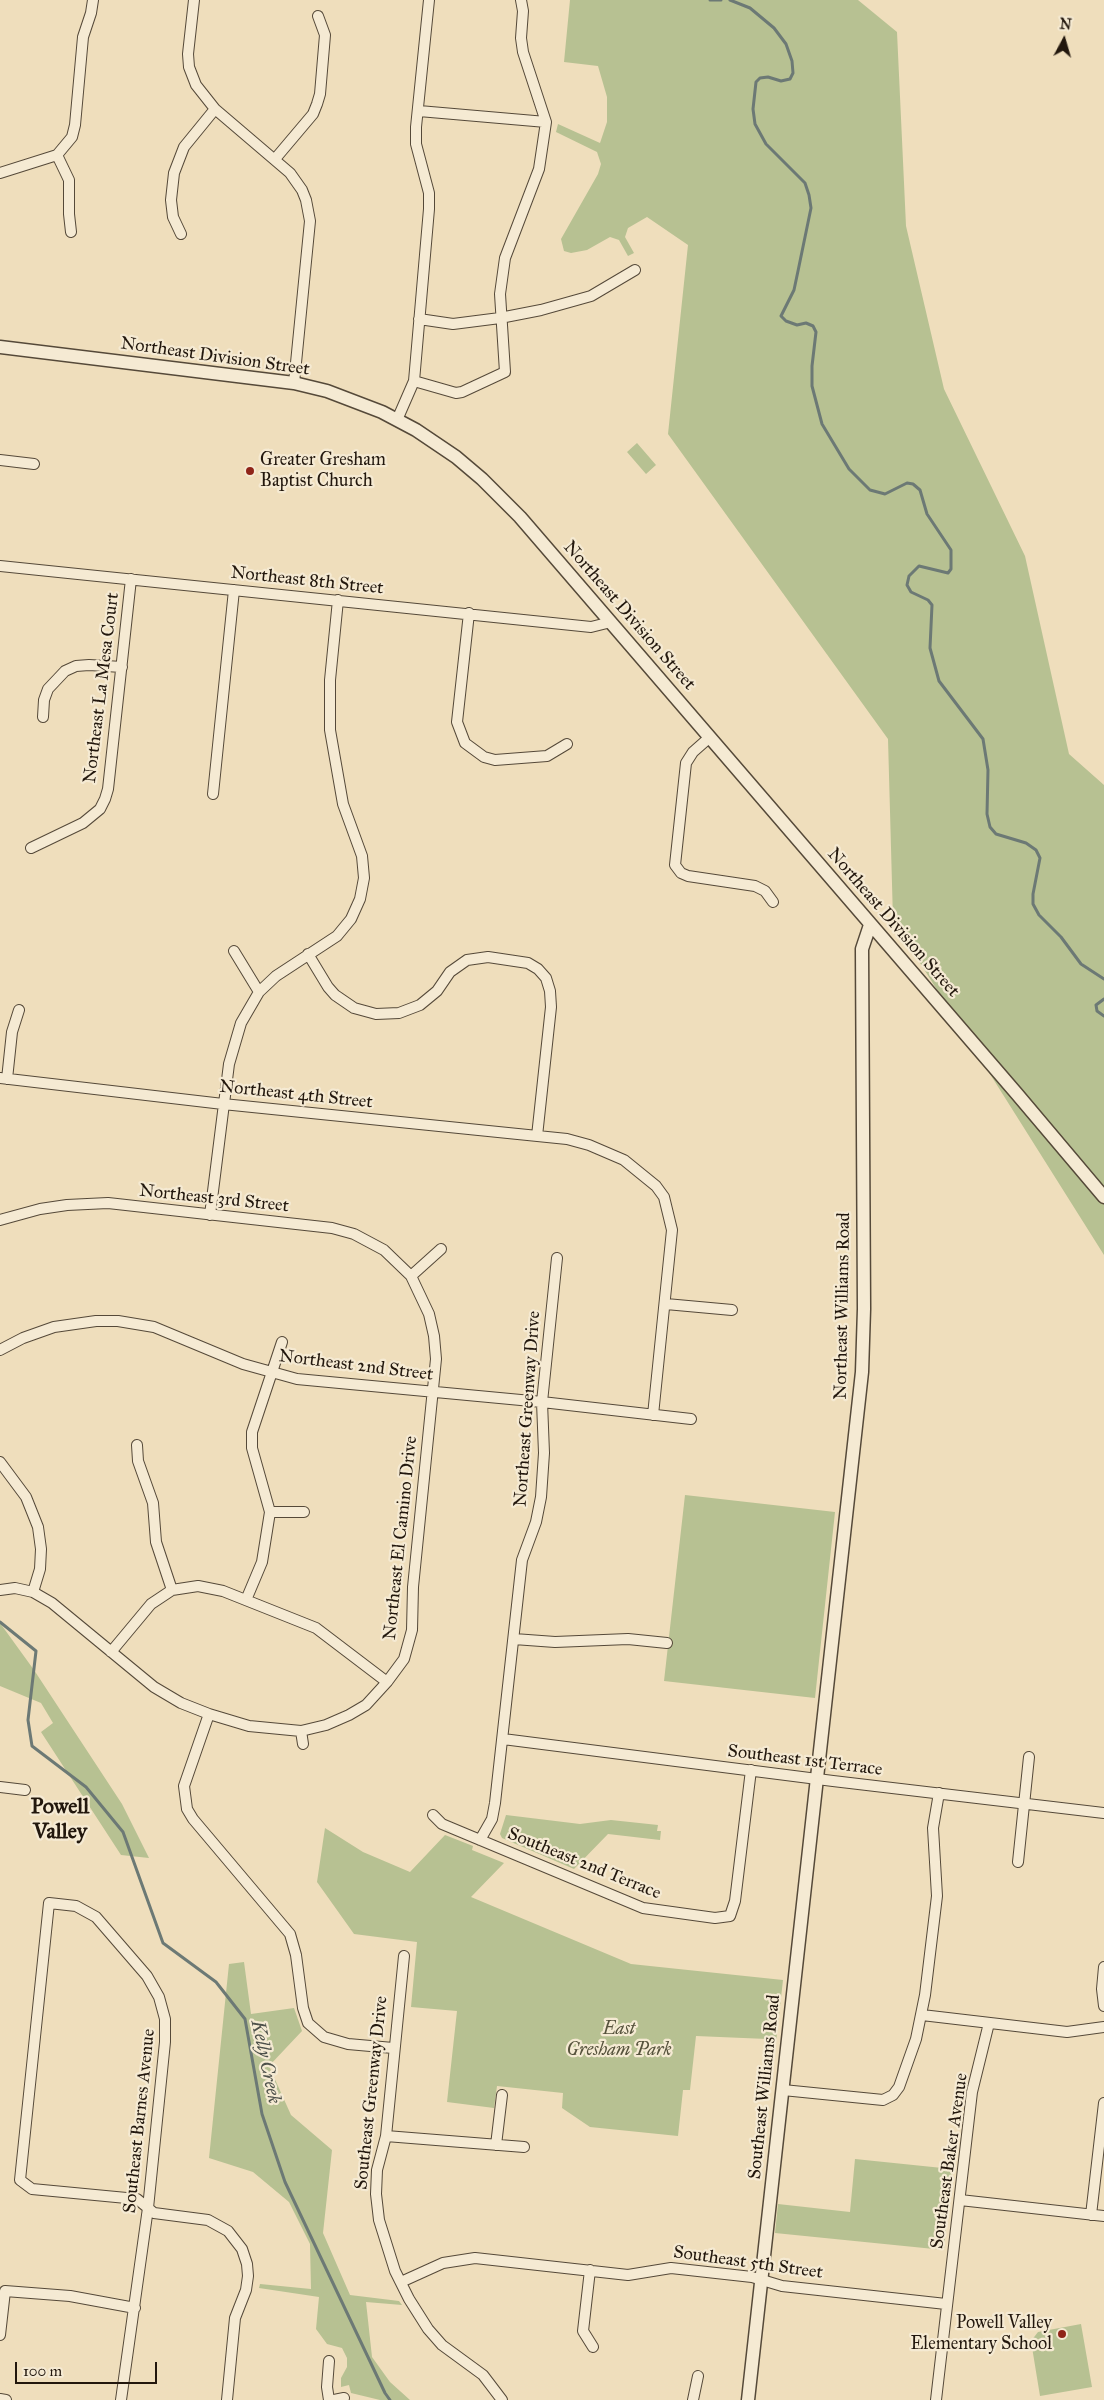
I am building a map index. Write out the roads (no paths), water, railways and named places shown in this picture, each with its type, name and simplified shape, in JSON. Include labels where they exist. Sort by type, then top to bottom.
[{"type":"street","points":[[0,172],[57,156],[72,136],[75,126],[83,37],[93,0]]},
{"type":"street","points":[[194,0],[189,66],[196,85],[215,109],[275,159],[302,190],[310,221],[294,383]]},
{"type":"street","points":[[397,420],[414,381],[430,209],[429,193],[416,144],[429,0]]},
{"type":"street","points":[[414,381],[456,393],[505,372],[500,318],[500,294],[505,258],[539,169],[546,122],[523,52],[521,38],[523,11],[521,0]]},
{"type":"street","points":[[275,159],[307,122],[318,104],[325,35],[318,16]]},
{"type":"street","points":[[181,234],[173,217],[172,209],[174,173],[184,147],[215,109]]},
{"type":"street","points":[[419,110],[546,122]]},
{"type":"street","points":[[57,156],[69,180],[69,214],[72,232]]},
{"type":"street","points":[[419,319],[453,324],[500,318],[591,296],[635,270]]},
{"type":"street","name":"Northeast Division Street","points":[[0,347],[294,383],[343,397],[397,420],[442,447],[482,478],[520,517],[1104,1197]]},
{"type":"street","points":[[0,460],[34,464]]},
{"type":"street","name":"Northeast 8th Street","points":[[0,566],[591,627],[611,622]]},
{"type":"street","name":"Northeast La Mesa Court","points":[[30,848],[92,816],[105,799],[108,789],[131,579]]},
{"type":"street","points":[[213,794],[234,590]]},
{"type":"street","points":[[210,1215],[231,1051],[241,1023],[259,992],[276,976],[337,936],[351,919],[360,899],[364,878],[362,856],[343,804],[330,730],[330,680],[338,600]]},
{"type":"street","points":[[469,613],[457,722],[465,743],[484,757],[495,760],[547,756],[567,744]]},
{"type":"street","points":[[43,717],[44,700],[48,689],[65,672],[76,666],[89,664],[122,667]]},
{"type":"street","points":[[710,737],[693,752],[686,764],[675,865],[681,873],[688,876],[755,886],[765,891],[774,902]]},
{"type":"street","name":"Northeast Williams Road","points":[[817,1778],[863,1349],[862,949],[870,925]]},
{"type":"street","points":[[234,951],[259,992]]},
{"type":"street","points":[[308,954],[328,987],[336,995],[354,1008],[376,1014],[399,1013],[420,1005],[437,991],[450,972],[467,960],[488,957],[528,963],[538,969],[546,978],[550,991],[551,1007],[537,1136]]},
{"type":"street","points":[[3,1078],[12,1032],[19,1010]]},
{"type":"street","name":"Northeast 4th Street","points":[[3,1078],[223,1104],[567,1139],[589,1145],[636,1167],[656,1186],[664,1197],[672,1230],[666,1304],[653,1415]]},
{"type":"street","name":"Northeast 3rd Street","points":[[0,1220],[40,1209],[80,1204],[108,1204],[332,1228],[348,1232],[384,1250],[411,1276],[429,1314],[434,1336],[436,1359],[432,1391]]},
{"type":"street","points":[[411,1276],[441,1249]]},
{"type":"street","name":"Northeast Greenway Drive","points":[[480,1840],[492,1818],[495,1803],[522,1560],[536,1522],[541,1497],[544,1460],[542,1402],[557,1258]]},
{"type":"street","points":[[666,1304],[732,1310]]},
{"type":"street","name":"Northeast 2nd Street","points":[[0,1350],[23,1338],[54,1327],[96,1321],[118,1321],[154,1327],[242,1364],[297,1379],[542,1402],[690,1419]]},
{"type":"street","points":[[246,1600],[262,1562],[270,1512],[252,1448],[252,1432],[282,1342]]},
{"type":"street","name":"Northeast El Camino Drive","points":[[33,1592],[52,1602],[154,1687],[181,1703],[209,1714],[249,1726],[300,1731],[326,1725],[349,1715],[366,1705],[387,1682],[404,1659],[412,1630],[413,1587],[432,1391]]},
{"type":"street","points":[[137,1446],[138,1461],[153,1503],[156,1542],[165,1575],[172,1590]]},
{"type":"street","points":[[0,1590],[15,1588],[33,1592],[40,1569],[41,1549],[38,1527],[26,1497],[2,1469]]},
{"type":"street","points":[[270,1512],[304,1512]]},
{"type":"street","points":[[112,1652],[151,1604],[172,1590],[198,1586],[246,1600],[316,1628],[387,1682]]},
{"type":"street","points":[[514,1640],[555,1642],[628,1639],[667,1643]]},
{"type":"street","points":[[209,1714],[184,1786],[187,1809],[193,1819],[290,1934],[296,1955],[302,2008],[308,2023],[324,2037],[348,2044],[394,2048]]},
{"type":"street","points":[[300,1731],[303,1744]]},
{"type":"street","name":"Southeast 1st Terrace","points":[[503,1739],[1104,1812]]},
{"type":"street","points":[[1018,1862],[1029,1757]]},
{"type":"street","name":"Southeast 2nd Terrace","points":[[433,1815],[442,1824],[643,1908],[715,1918],[730,1916],[736,1901],[751,1770]]},
{"type":"street","name":"Southeast Williams Road","points":[[748,2400],[817,1778]]},
{"type":"street","points":[[0,1787],[25,1790]]},
{"type":"street","points":[[783,2090],[883,2100],[893,2095],[899,2087],[916,2039],[922,2015],[936,1896],[933,1828],[939,1793]]},
{"type":"street","name":"Southeast Barnes Avenue","points":[[121,2400],[148,2208],[166,2036],[163,2007],[147,1976],[96,1916],[76,1906],[49,1903],[20,2180],[32,2189],[136,2199],[148,2208]]},
{"type":"street","name":"Southeast Greenway Drive","points":[[404,1956],[386,2136],[377,2170],[376,2194],[386,2246],[401,2282],[428,2329],[442,2345],[482,2375],[502,2400]]},
{"type":"street","points":[[1104,1967],[1102,1989],[1104,2006]]},
{"type":"street","points":[[922,2015],[1067,2032],[1104,2027]]},
{"type":"street","name":"Southeast Baker Avenue","points":[[936,2400],[972,2092],[989,2023]]},
{"type":"street","points":[[496,2145],[502,2095]]},
{"type":"street","points":[[1091,2215],[1104,2103]]},
{"type":"street","points":[[386,2136],[524,2147]]},
{"type":"street","points":[[960,2200],[1104,2216]]},
{"type":"street","points":[[148,2208],[154,2212],[202,2219],[218,2225],[228,2231],[242,2249],[248,2276],[235,2318],[227,2400]]},
{"type":"street","name":"Southeast 5th Street","points":[[401,2282],[443,2263],[464,2258],[628,2275],[671,2268],[762,2280],[782,2286],[946,2304]]},
{"type":"street","points":[[590,2270],[583,2331],[593,2347]]},
{"type":"street","points":[[0,2335],[5,2291],[70,2296],[135,2308]]},
{"type":"street","points":[[329,2361],[327,2387],[329,2400]]},
{"type":"street","points":[[693,2400],[698,2376]]},
{"type":"street","points":[[0,2399],[6,2400]]},
{"type":"waterway","points":[[710,0],[721,0]]},
{"type":"waterway","points":[[730,0],[750,8],[774,28],[786,44],[792,61],[793,73],[790,79],[781,81],[768,77],[760,78],[756,82],[753,109],[755,124],[766,144],[805,183],[809,195],[811,208],[794,290],[781,316],[786,321],[797,325],[806,323],[813,326],[816,332],[812,386],[822,424],[849,469],[870,490],[885,494],[907,483],[913,484],[920,490],[927,514],[951,550],[951,569],[948,573],[919,566],[909,576],[907,585],[911,592],[928,600],[932,605],[930,648],[939,681],[983,739],[988,770],[987,814],[990,827],[996,834],[1026,843],[1036,850],[1040,858],[1033,894],[1033,904],[1039,915],[1061,937],[1081,964],[1104,979]]},
{"type":"waterway","points":[[1104,999],[1096,1005],[1097,1011],[1104,1016]]},
{"type":"waterway","name":"Kelly Creek","points":[[0,1622],[36,1651],[28,1720],[32,1746],[86,1787],[123,1832],[163,1943],[216,1982],[245,2019],[262,2114],[285,2182],[390,2400]]},
{"type":"place","name":"Greater Gresham Baptist Church","points":[[250,471]]},
{"type":"place","name":"Powell Valley Elementary School","points":[[1062,2334]]},
{"type":"district","name":"Powell Valley","points":[[60,1820]]},
{"type":"park label","name":"East Gresham Park","points":[[619,2040]]}]
